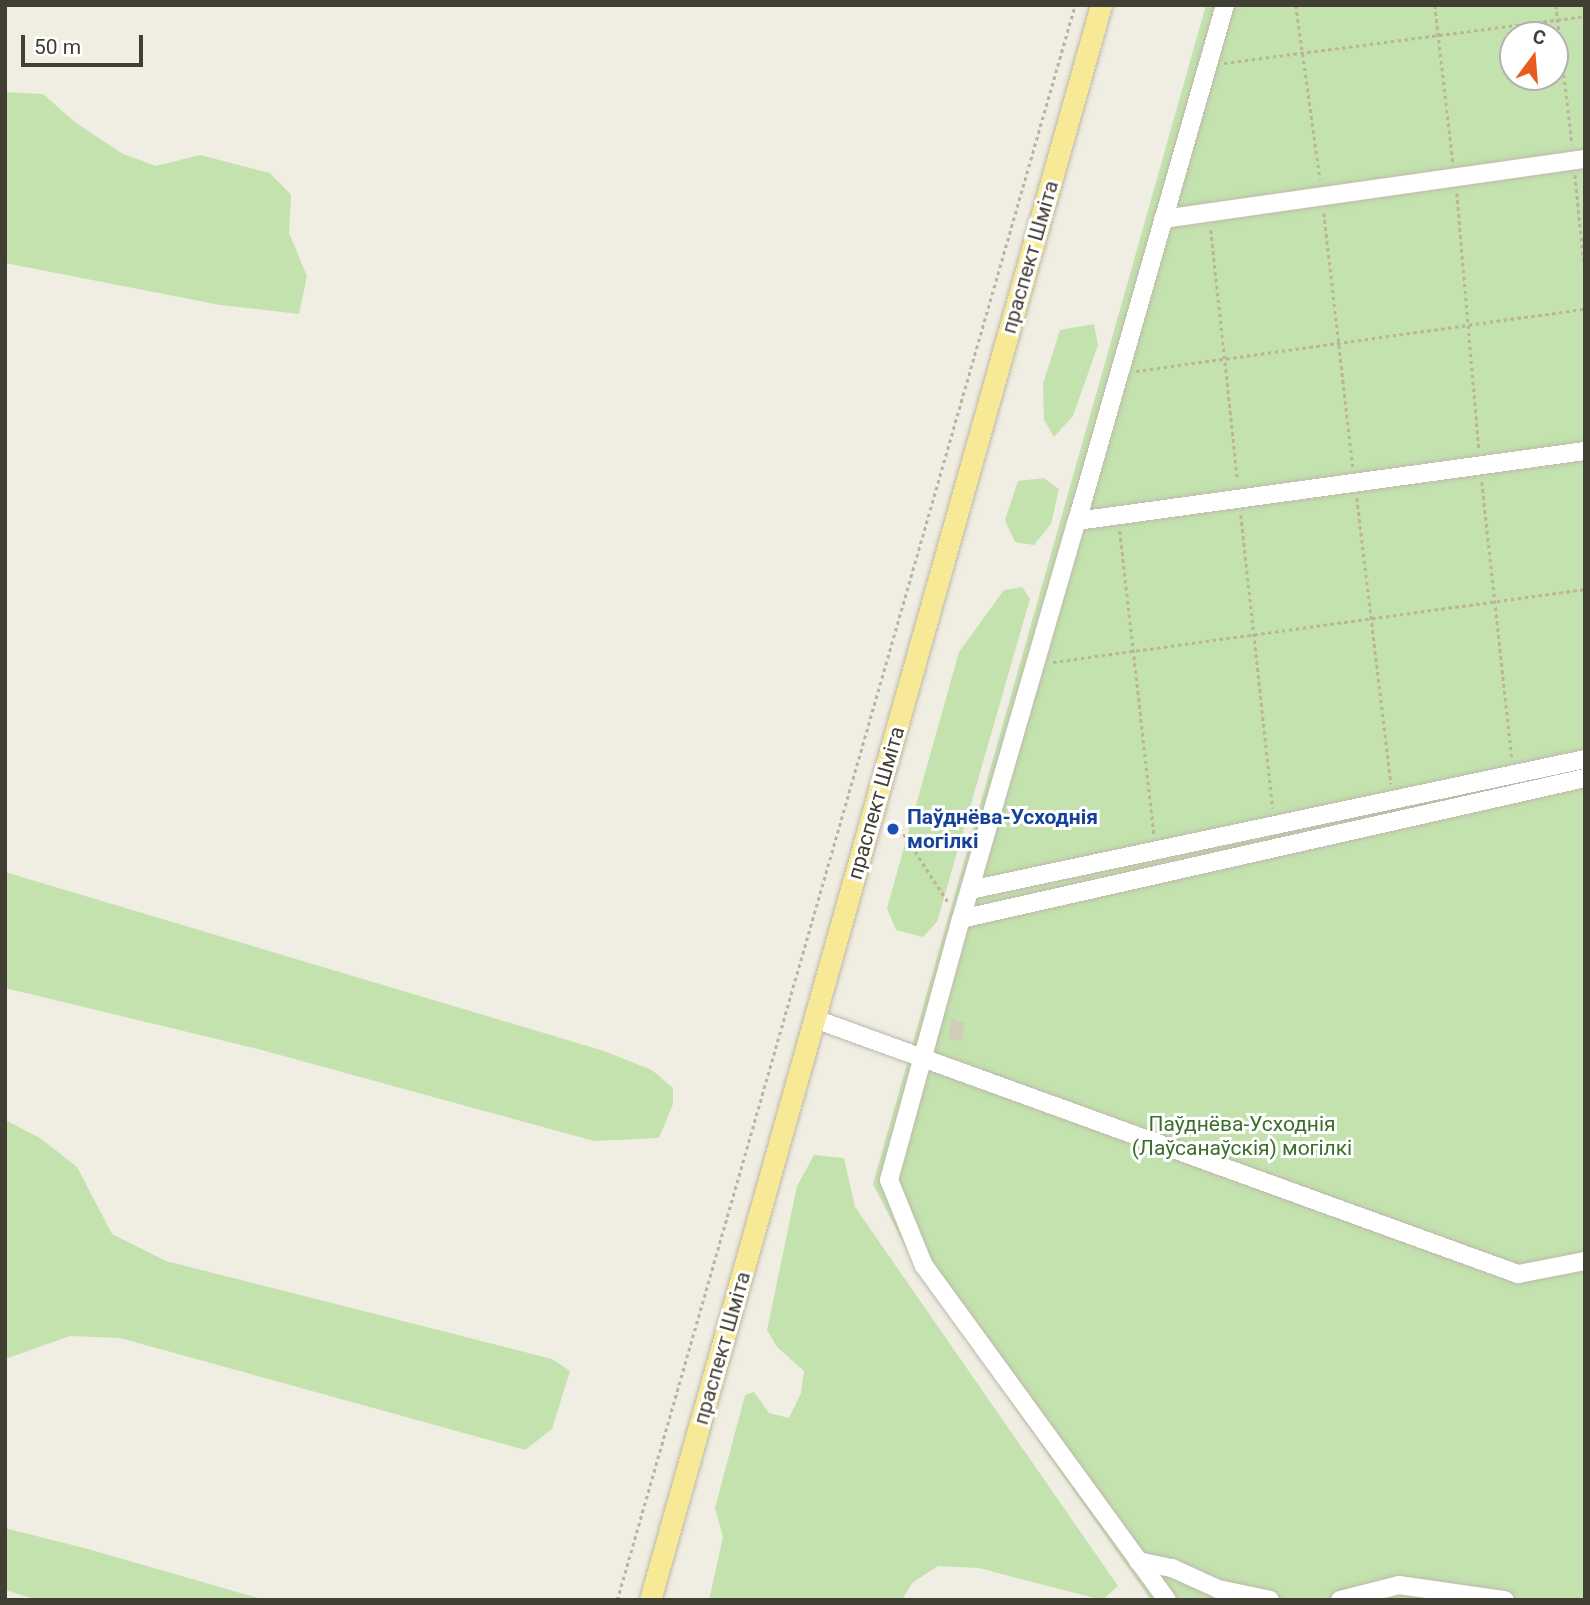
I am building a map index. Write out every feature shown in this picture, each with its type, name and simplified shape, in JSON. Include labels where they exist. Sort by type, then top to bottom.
[{"type":"main road","name":"праспект Шміта","points":[[650,1600],[1101,5]]},
{"type":"lane","points":[[1167,1600],[924,1266],[889,1180],[961,919],[1224,5]]},
{"type":"lane","points":[[1163,219],[1579,160]]},
{"type":"lane","points":[[1077,521],[1585,452]]},
{"type":"lane","points":[[970,890],[1585,759]]},
{"type":"lane","points":[[961,919],[1585,778]]},
{"type":"lane","points":[[815,1019],[925,1055],[1518,1274],[1585,1261]]},
{"type":"lane","points":[[1138,1561],[1172,1568],[1218,1589],[1270,1600]]},
{"type":"lane","points":[[1340,1600],[1398,1586],[1505,1600]]},
{"type":"path","points":[[617,1600],[1075,5]]},
{"type":"path","points":[[1297,5],[1393,800]]},
{"type":"path","points":[[1435,5],[1455,177],[1513,774]]},
{"type":"path","points":[[1556,5],[1579,160],[1585,271]]},
{"type":"path","points":[[1207,65],[1585,16]]},
{"type":"path","points":[[1210,213],[1275,825]]},
{"type":"path","points":[[1119,373],[1585,309]]},
{"type":"path","points":[[1118,514],[1156,850]]},
{"type":"path","points":[[1035,664],[1585,589]]},
{"type":"path","points":[[900,828],[961,919]]},
{"type":"green space","name":"Паўднёва-Усходнія (Лаўсанаўскія) могілкі","points":[[1206,5],[1585,5],[1585,1600],[1151,1600],[917,1269],[873,1184]]},
{"type":"green space","points":[[5,92],[43,94],[76,123],[123,154],[156,166],[200,155],[270,173],[291,195],[289,233],[307,276],[299,314],[220,305],[5,263]]},
{"type":"green space","points":[[1094,324],[1098,345],[1073,416],[1054,437],[1044,420],[1043,384],[1060,330]]},
{"type":"green space","points":[[1044,478],[1059,489],[1051,524],[1034,545],[1015,542],[1005,520],[1018,481]]},
{"type":"green space","points":[[1022,587],[1030,599],[937,922],[923,937],[896,930],[887,908],[959,652],[1004,590]]},
{"type":"green space","points":[[5,872],[604,1051],[652,1070],[673,1088],[673,1104],[659,1138],[594,1141],[258,1049],[5,988]]},
{"type":"green space","points":[[5,1120],[40,1138],[77,1167],[112,1234],[166,1261],[552,1359],[570,1371],[552,1429],[525,1450],[120,1338],[70,1336],[5,1359]]},
{"type":"green space","points":[[814,1155],[844,1158],[855,1207],[1118,1586],[1102,1600],[979,1568],[938,1566],[912,1583],[902,1600],[709,1600],[723,1537],[715,1508],[745,1395],[754,1392],[769,1413],[789,1418],[801,1393],[804,1371],[777,1347],[767,1330],[797,1186]]},
{"type":"green space","points":[[5,1528],[265,1600],[38,1600],[5,1590]]},
{"type":"building","points":[[952,1019],[965,1023],[961,1041],[948,1038]]},
{"type":"place","name":"Паўднёва-Усходнія могілкі","points":[[893,829]]}]
